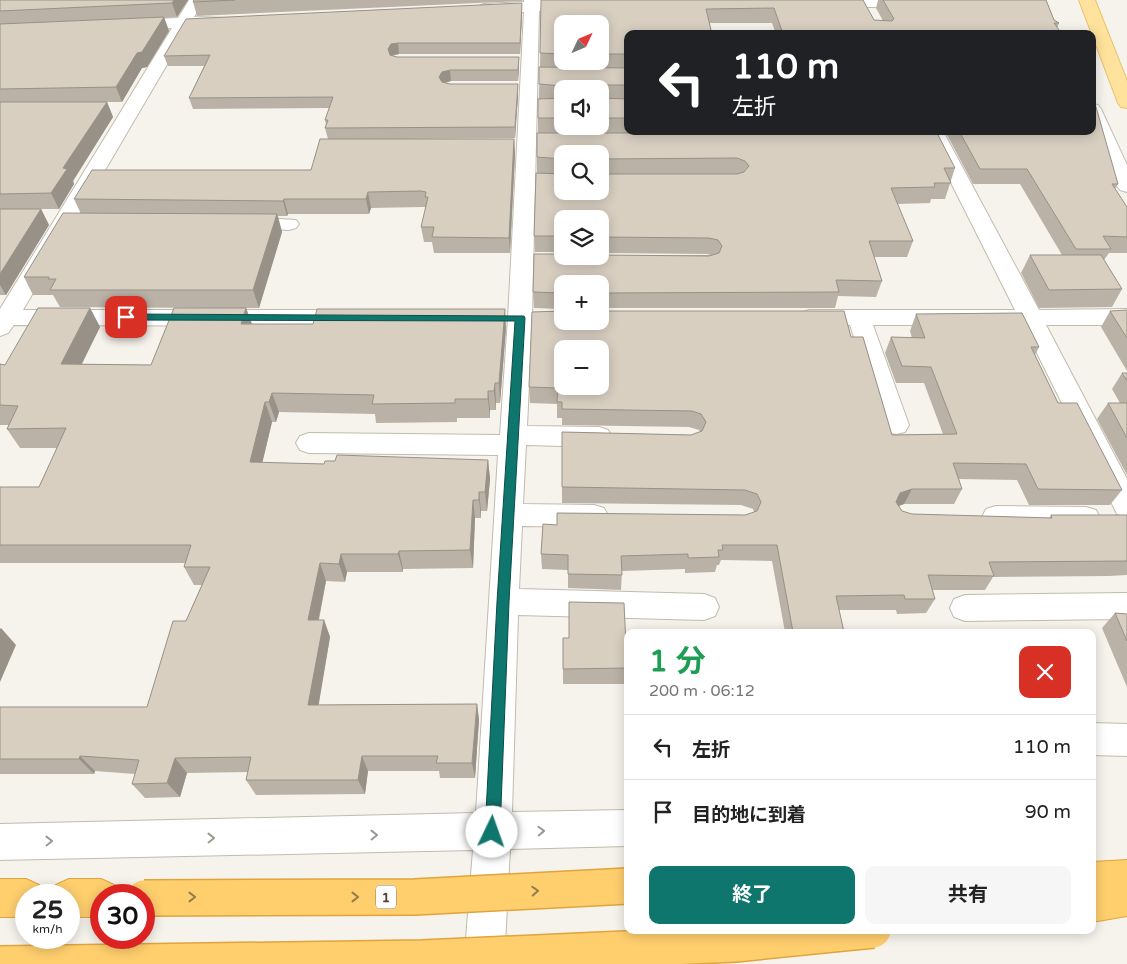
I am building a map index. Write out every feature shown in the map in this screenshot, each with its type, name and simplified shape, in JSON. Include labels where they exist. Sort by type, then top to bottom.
[{"type":"highway","points":[[1096,881],[1127,879]]},
{"type":"highway","name":"1","points":[[155,898],[415,897],[624,886]]},
{"type":"highway","points":[[1096,902],[1127,897]]},
{"type":"highway","points":[[0,898],[15,898]]},
{"type":"highway","points":[[0,964],[422,958],[735,944],[834,934]]},
{"type":"main road","points":[[1087,0],[1127,103]]},
{"type":"street","points":[[2,321],[66,220],[123,110],[197,0]]},
{"type":"street","points":[[816,1],[930,3]]},
{"type":"street","points":[[863,2],[872,18]]},
{"type":"street","points":[[484,964],[519,318],[532,261],[535,181],[529,83],[532,3]]},
{"type":"street","points":[[472,9],[532,3],[591,4]]},
{"type":"street","points":[[110,26],[232,21]]},
{"type":"street","points":[[509,88],[549,75]]},
{"type":"street","points":[[1096,118],[1127,186]]},
{"type":"street","points":[[936,135],[991,237],[1030,318],[1127,506]]},
{"type":"street","points":[[507,146],[533,143]]},
{"type":"street","points":[[221,223],[289,224]]},
{"type":"street","points":[[790,318],[1127,317]]},
{"type":"street","points":[[2,321],[372,318]]},
{"type":"street","points":[[859,318],[896,425]]},
{"type":"street","points":[[309,443],[620,437]]},
{"type":"street","points":[[508,515],[615,516]]},
{"type":"street","points":[[972,517],[1127,518]]},
{"type":"street","points":[[503,602],[704,607]]},
{"type":"street","points":[[965,608],[1127,606]]},
{"type":"street","points":[[1096,739],[1127,740]]},
{"type":"street","points":[[0,842],[624,828]]},
{"type":"building","points":[[0,0],[174,0],[172,3],[0,11]]},
{"type":"building","points":[[194,0],[235,0],[193,2]]},
{"type":"building","points":[[541,0],[863,0],[874,20],[892,21],[894,19],[883,0],[1046,0],[1054,20],[1059,23],[1054,23],[1059,30],[782,30],[774,8],[706,9],[711,30],[624,30],[624,54],[609,54],[609,15],[554,15],[554,54],[540,53]]},
{"type":"building","points":[[522,3],[520,43],[398,43],[391,44],[388,49],[390,55],[397,57],[519,57],[518,70],[450,70],[442,72],[439,77],[442,82],[450,84],[518,84],[515,127],[325,128],[328,120],[325,120],[333,97],[189,98],[210,55],[164,56],[186,19]]},
{"type":"building","points":[[164,17],[142,52],[137,53],[116,87],[0,89],[0,24]]},
{"type":"building","points":[[539,67],[554,67],[554,70],[609,70],[609,68],[624,68],[624,85],[609,85],[609,80],[554,80],[554,85],[539,84]]},
{"type":"building","points":[[554,98],[554,118],[538,118],[538,99]]},
{"type":"building","points":[[609,98],[624,99],[624,118],[609,118]]},
{"type":"building","points":[[0,102],[107,102],[63,168],[67,169],[51,193],[0,194]]},
{"type":"building","points":[[1096,107],[1118,184],[1112,184],[1127,207],[1127,237],[1103,236],[1111,249],[1076,249],[1027,169],[980,169],[961,135],[1096,135]]},
{"type":"building","points":[[537,133],[554,133],[554,135],[609,135],[609,133],[624,133],[624,135],[938,135],[955,168],[944,168],[951,183],[934,183],[935,187],[891,188],[913,241],[869,241],[882,281],[836,280],[839,292],[609,293],[609,275],[554,275],[554,293],[533,292],[534,254],[554,254],[554,265],[609,265],[609,255],[709,256],[719,253],[722,246],[718,240],[709,238],[609,237],[609,210],[554,210],[554,236],[534,236],[536,173],[554,174],[554,200],[609,200],[609,174],[737,174],[744,172],[749,166],[745,161],[737,158],[609,159],[609,145],[554,145],[554,158],[537,157]]},
{"type":"building","points":[[320,139],[514,139],[509,238],[432,237],[434,227],[421,227],[428,197],[425,197],[426,192],[421,191],[368,192],[366,199],[284,199],[283,201],[74,199],[92,170],[311,170]]},
{"type":"building","points":[[0,209],[41,209],[0,274]]},
{"type":"building","points":[[63,213],[277,214],[253,290],[50,290],[56,279],[48,279],[49,277],[24,277]]},
{"type":"building","points":[[1030,255],[1101,255],[1122,289],[1049,290]]},
{"type":"building","points":[[38,308],[90,308],[61,364],[151,365],[174,308],[246,308],[241,324],[313,324],[317,309],[505,309],[499,383],[495,383],[494,391],[488,391],[488,399],[455,399],[455,403],[372,404],[374,395],[272,393],[269,402],[265,402],[250,462],[324,464],[325,461],[335,461],[337,455],[488,460],[485,492],[479,492],[479,500],[473,500],[470,550],[399,551],[398,554],[341,554],[339,564],[320,563],[308,620],[324,620],[308,705],[477,704],[472,763],[436,763],[438,756],[362,756],[358,780],[246,780],[251,757],[175,758],[167,783],[132,784],[139,760],[80,756],[79,759],[0,759],[0,707],[147,707],[173,621],[186,621],[210,567],[184,567],[191,545],[0,545],[0,487],[39,487],[66,428],[7,429],[18,406],[0,405],[0,364],[5,365]]},
{"type":"building","points":[[1127,310],[1127,338],[1110,311]]},
{"type":"building","points":[[554,311],[554,330],[609,330],[609,311],[844,311],[851,337],[863,337],[892,435],[957,434],[931,367],[902,366],[891,337],[925,338],[916,314],[1022,313],[1039,347],[1031,347],[1058,403],[1077,403],[1122,490],[1038,489],[1026,464],[953,463],[962,489],[912,489],[900,493],[896,502],[902,511],[912,514],[1052,518],[1051,515],[1127,515],[1127,561],[989,562],[994,576],[928,575],[935,599],[905,599],[904,595],[836,596],[843,629],[792,629],[777,545],[722,545],[723,550],[718,550],[719,557],[688,558],[688,554],[621,556],[622,575],[568,574],[568,555],[541,554],[543,524],[557,525],[557,513],[745,515],[757,511],[761,502],[757,494],[745,490],[562,487],[562,432],[691,435],[702,431],[706,422],[701,414],[692,411],[562,409],[562,402],[557,402],[558,395],[609,395],[609,340],[554,340],[554,388],[529,387],[532,312]]},
{"type":"building","points":[[1122,373],[1127,373],[1127,381]]},
{"type":"building","points":[[1108,403],[1127,403],[1127,438]]},
{"type":"building","points":[[569,602],[624,603],[624,668],[563,669],[563,638],[569,638]]},
{"type":"building","points":[[1115,613],[1127,614],[1127,641]]},
{"type":"route","points":[[126,317],[520,318],[503,602],[492,832]]}]
